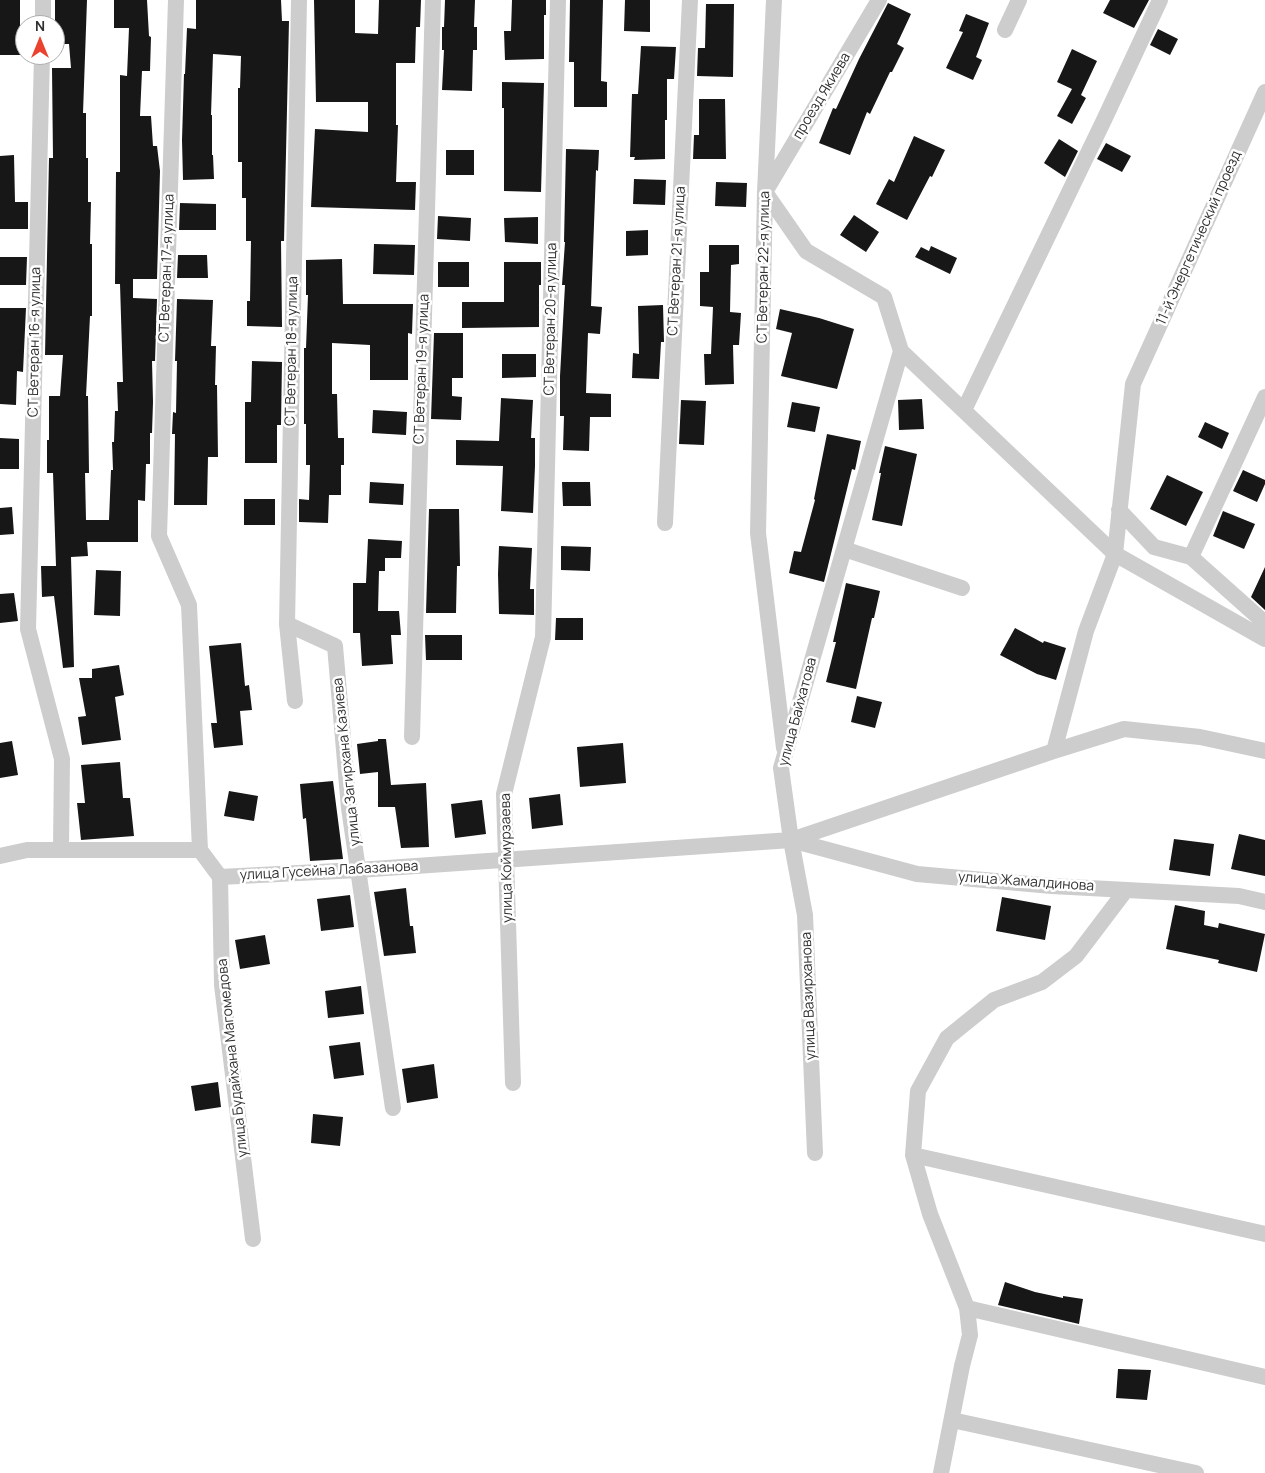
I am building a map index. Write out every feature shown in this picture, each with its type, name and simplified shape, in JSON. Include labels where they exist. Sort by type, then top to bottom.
[{"type":"street","points":[[43,15],[44,0]]},
{"type":"street","name":"СТ Ветеран 17-я улица","points":[[176,0],[159,536],[189,605],[200,850]]},
{"type":"street","name":"СТ Ветеран 18-я улица","points":[[295,701],[287,624],[299,0]]},
{"type":"street","name":"СТ Ветеран 19-я улица","points":[[412,737],[433,0]]},
{"type":"street","name":"СТ Ветеран 20-я улица","points":[[543,637],[558,0]]},
{"type":"street","name":"СТ Ветеран 21-я улица","points":[[664,523],[690,0]]},
{"type":"street","name":"СТ Ветеран 22-я улица","points":[[774,0],[765,192],[758,533],[785,756]]},
{"type":"street","points":[[1005,30],[1019,0]]},
{"type":"street","points":[[964,410],[1160,0]]},
{"type":"street","name":"проезд Якиева","points":[[765,192],[876,1]]},
{"type":"street","name":"СТ Ветеран 16-я улица","points":[[42,65],[28,629],[62,759],[61,850]]},
{"type":"street","name":"11-й Энергетический проезд","points":[[1054,751],[1086,630],[1115,554],[1133,384],[1265,92]]},
{"type":"street","points":[[765,192],[806,251],[884,297],[901,350],[1115,554],[1265,639]]},
{"type":"street","name":"улица Байхатова","points":[[791,840],[782,768],[901,350]]},
{"type":"street","points":[[1195,551],[1265,397]]},
{"type":"street","points":[[1119,510],[1154,547],[1195,551],[1265,623]]},
{"type":"street","points":[[844,549],[962,588]]},
{"type":"street","name":"улица Загирхана Казиева","points":[[287,624],[335,646],[349,808],[393,1108]]},
{"type":"street","name":"улица Коймурзаева","points":[[512,1083],[504,794],[543,637]]},
{"type":"street","points":[[791,840],[1124,729],[1200,737],[1265,751]]},
{"type":"street","name":"улица Гусейна Лабазанова","points":[[200,850],[220,877],[358,870],[791,840]]},
{"type":"street","name":"улица Жамалдинова","points":[[791,840],[917,874],[1052,886],[1240,896],[1265,902]]},
{"type":"street","name":"улица Вазирханова","points":[[791,840],[805,915],[815,1153]]},
{"type":"street","points":[[0,856],[27,850],[200,850]]},
{"type":"street","name":"улица Будайхана Магомедова","points":[[220,877],[222,985],[253,1239]]},
{"type":"street","points":[[941,1473],[970,1335],[967,1308],[930,1214],[913,1155],[918,1091],[947,1038],[994,1000],[1042,982],[1076,956],[1126,890]]},
{"type":"street","points":[[913,1155],[1265,1234]]},
{"type":"street","points":[[967,1308],[1265,1377]]},
{"type":"street","points":[[952,1420],[1196,1473]]},
{"type":"building","points":[[0,0],[20,0],[20,15],[15,15],[15,55],[0,55]]},
{"type":"building","points":[[55,0],[87,0],[83,113],[86,113],[88,202],[91,202],[92,316],[90,316],[86,396],[88,396],[89,473],[85,473],[86,520],[109,520],[111,470],[113,470],[112,442],[114,442],[115,411],[118,411],[117,382],[123,382],[120,284],[115,284],[116,172],[120,172],[120,75],[127,76],[129,28],[114,28],[114,0],[147,0],[149,36],[151,37],[150,71],[142,71],[140,116],[151,116],[153,146],[157,146],[160,171],[157,279],[133,279],[133,298],[157,299],[155,361],[152,361],[153,402],[150,464],[146,464],[145,501],[138,500],[138,542],[87,542],[88,556],[71,557],[74,667],[63,668],[54,596],[42,597],[41,566],[56,566],[53,473],[47,473],[47,440],[49,440],[49,396],[60,396],[63,355],[45,355],[49,158],[53,158],[52,68],[71,68],[69,44],[65,44],[65,15],[55,15]]},
{"type":"building","points":[[196,0],[281,0],[282,21],[289,21],[284,241],[281,241],[282,327],[247,326],[247,301],[250,301],[251,241],[246,241],[246,198],[242,198],[242,162],[238,162],[238,88],[240,88],[241,56],[213,54],[211,115],[214,179],[183,180],[182,140],[187,28],[196,29]]},
{"type":"building","points":[[314,0],[355,0],[355,33],[378,34],[379,0],[421,0],[420,27],[416,27],[415,63],[396,63],[396,125],[398,125],[396,182],[416,182],[415,210],[311,207],[315,129],[368,132],[368,102],[316,102]]},
{"type":"building","points":[[445,0],[475,0],[474,27],[477,27],[477,50],[473,50],[472,91],[442,90],[444,50],[442,50],[442,27],[444,27]]},
{"type":"building","points":[[512,0],[546,0],[544,59],[505,60],[504,31],[511,31]]},
{"type":"building","points":[[570,0],[603,0],[601,81],[607,82],[607,107],[574,107],[574,62],[569,62]]},
{"type":"building","points":[[625,0],[650,0],[650,32],[624,31]]},
{"type":"building","points":[[1110,0],[1149,0],[1134,28],[1103,13]]},
{"type":"building","points":[[888,3],[911,14],[897,44],[904,48],[870,114],[867,112],[850,155],[819,143],[833,108],[836,109]]},
{"type":"building","points":[[706,4],[734,4],[733,77],[697,76],[698,48],[705,48]]},
{"type":"building","points":[[966,14],[989,23],[976,57],[982,60],[973,80],[946,68],[963,32],[959,31]]},
{"type":"building","points":[[1158,29],[1178,39],[1170,55],[1150,45]]},
{"type":"building","points":[[641,46],[676,47],[674,79],[667,79],[665,159],[634,160],[635,157],[630,157],[632,94],[638,94]]},
{"type":"building","points":[[1072,49],[1097,61],[1081,95],[1086,98],[1072,124],[1057,116],[1072,89],[1057,82]]},
{"type":"building","points":[[502,82],[544,83],[541,192],[504,191],[504,108],[502,108]]},
{"type":"building","points":[[699,99],[725,99],[726,159],[693,159],[694,135],[699,135]]},
{"type":"building","points":[[914,136],[945,150],[907,220],[876,204],[889,179],[894,182]]},
{"type":"building","points":[[1059,139],[1078,151],[1065,177],[1044,163]]},
{"type":"building","points":[[1106,143],[1131,156],[1122,172],[1097,159]]},
{"type":"building","points":[[566,149],[599,150],[598,171],[596,170],[591,306],[602,307],[600,334],[588,333],[586,393],[611,394],[611,417],[590,417],[589,451],[563,450],[564,416],[560,416],[560,376],[565,285],[562,285],[565,242]]},
{"type":"building","points":[[446,150],[474,150],[474,175],[446,175]]},
{"type":"building","points":[[14,155],[15,202],[28,202],[28,229],[0,229],[0,156]]},
{"type":"building","points":[[634,179],[666,180],[665,205],[633,204]]},
{"type":"building","points":[[716,182],[747,183],[746,207],[715,206]]},
{"type":"building","points":[[180,203],[216,204],[216,230],[179,230]]},
{"type":"building","points":[[854,215],[879,232],[866,252],[840,235]]},
{"type":"building","points":[[438,216],[471,218],[470,241],[437,239]]},
{"type":"building","points":[[538,217],[538,244],[505,242],[504,218]]},
{"type":"building","points":[[648,230],[648,255],[626,256],[626,231]]},
{"type":"building","points":[[374,244],[415,245],[414,275],[373,274]]},
{"type":"building","points":[[709,245],[739,245],[739,264],[731,265],[730,312],[741,313],[739,345],[733,345],[734,384],[705,385],[704,354],[711,354],[713,307],[700,306],[700,272],[709,272]]},
{"type":"building","points":[[931,246],[957,258],[950,274],[915,257],[921,247],[929,251]]},
{"type":"building","points":[[178,255],[207,255],[208,278],[177,278]]},
{"type":"building","points":[[0,257],[27,257],[26,285],[0,285]]},
{"type":"building","points":[[342,259],[343,304],[413,304],[412,334],[408,333],[408,380],[370,380],[370,345],[332,343],[332,394],[337,394],[338,438],[344,438],[344,465],[341,465],[341,495],[329,495],[328,523],[299,522],[299,499],[309,500],[310,465],[306,465],[306,424],[304,424],[304,348],[306,348],[308,295],[306,295],[306,260]]},
{"type":"building","points":[[438,262],[469,262],[469,287],[438,287]]},
{"type":"building","points":[[504,262],[541,262],[539,327],[462,328],[462,302],[504,302]]},
{"type":"building","points":[[177,299],[213,300],[211,346],[216,346],[215,385],[217,385],[218,457],[208,457],[207,505],[174,505],[175,434],[172,434],[173,412],[176,413]]},
{"type":"building","points":[[663,305],[664,342],[661,342],[659,379],[632,378],[633,353],[639,354],[638,306]]},
{"type":"building","points":[[0,308],[26,308],[23,372],[17,371],[16,405],[0,404]]},
{"type":"building","points":[[780,309],[854,329],[837,389],[781,376],[792,333],[776,329]]},
{"type":"building","points":[[434,333],[463,333],[463,378],[452,378],[452,396],[462,397],[461,420],[431,419]]},
{"type":"building","points":[[502,354],[536,354],[536,377],[502,378]]},
{"type":"building","points":[[252,361],[282,362],[281,425],[277,425],[277,463],[245,463],[245,402],[251,402]]},
{"type":"building","points":[[501,398],[533,400],[531,438],[535,438],[535,466],[533,513],[501,511],[503,466],[456,465],[456,440],[499,441]]},
{"type":"building","points":[[922,399],[924,429],[899,430],[898,400]]},
{"type":"building","points":[[681,400],[706,401],[704,445],[679,444]]},
{"type":"building","points":[[792,402],[820,407],[815,432],[787,427]]},
{"type":"building","points":[[373,410],[407,412],[406,435],[372,433]]},
{"type":"building","points":[[1205,422],[1229,433],[1222,449],[1198,437]]},
{"type":"building","points":[[827,434],[861,441],[855,470],[852,469],[824,582],[789,573],[794,551],[801,552],[815,500]]},
{"type":"building","points":[[0,438],[19,439],[19,469],[0,469]]},
{"type":"building","points":[[885,446],[917,454],[902,526],[872,520]]},
{"type":"building","points":[[1243,470],[1265,480],[1257,502],[1233,491]]},
{"type":"building","points":[[1167,475],[1203,492],[1186,526],[1150,509]]},
{"type":"building","points":[[370,482],[404,484],[403,505],[369,503]]},
{"type":"building","points":[[562,482],[590,482],[591,506],[563,506]]},
{"type":"building","points":[[244,499],[275,499],[275,525],[244,525]]},
{"type":"building","points":[[12,507],[14,534],[0,535],[0,508]]},
{"type":"building","points":[[429,509],[459,509],[460,566],[457,566],[456,613],[426,613]]},
{"type":"building","points":[[1223,511],[1255,524],[1244,549],[1213,536]]},
{"type":"building","points":[[368,539],[402,541],[401,558],[385,558],[385,571],[379,571],[378,611],[399,611],[401,635],[391,635],[393,664],[362,666],[360,633],[353,633],[353,583],[366,583]]},
{"type":"building","points":[[499,546],[532,548],[530,589],[534,589],[534,615],[499,614]]},
{"type":"building","points":[[561,546],[591,547],[590,571],[561,570]]},
{"type":"building","points":[[1265,567],[1265,610],[1251,597]]},
{"type":"building","points":[[96,570],[121,571],[120,616],[94,615]]},
{"type":"building","points":[[846,583],[880,591],[856,689],[826,682],[836,642],[833,642]]},
{"type":"building","points":[[14,593],[18,621],[0,623],[0,594]]},
{"type":"building","points":[[556,618],[583,618],[583,640],[555,640]]},
{"type":"building","points":[[1015,628],[1043,643],[1044,641],[1066,648],[1056,680],[1037,674],[1000,655]]},
{"type":"building","points":[[425,635],[462,635],[462,660],[426,660]]},
{"type":"building","points":[[241,643],[245,686],[249,685],[252,710],[240,711],[243,745],[214,748],[211,723],[217,723],[209,646]]},
{"type":"building","points":[[119,665],[124,695],[115,697],[121,740],[82,745],[78,717],[86,716],[79,678],[92,678],[92,669]]},
{"type":"building","points":[[857,696],[882,702],[875,728],[851,722]]},
{"type":"building","points":[[378,739],[386,739],[391,785],[426,783],[429,847],[401,848],[395,807],[378,807],[378,772],[360,774],[357,744],[378,741]]},
{"type":"building","points":[[12,741],[18,775],[0,778],[0,743]]},
{"type":"building","points":[[623,743],[626,783],[580,787],[577,747]]},
{"type":"building","points":[[120,762],[123,798],[130,798],[134,836],[81,840],[77,803],[85,803],[81,765]]},
{"type":"building","points":[[333,781],[343,859],[310,861],[306,818],[303,819],[300,784]]},
{"type":"building","points":[[229,791],[258,796],[254,821],[224,816]]},
{"type":"building","points":[[560,794],[563,825],[532,829],[529,798]]},
{"type":"building","points":[[482,800],[486,834],[455,838],[451,804]]},
{"type":"building","points":[[1239,834],[1265,840],[1265,876],[1231,869]]},
{"type":"building","points":[[1174,839],[1214,844],[1210,876],[1169,870]]},
{"type":"building","points":[[406,888],[410,926],[413,926],[416,953],[384,956],[374,892]]},
{"type":"building","points":[[350,895],[354,927],[321,931],[317,899]]},
{"type":"building","points":[[1002,897],[1051,906],[1045,940],[996,931]]},
{"type":"building","points":[[1175,905],[1205,911],[1204,925],[1218,928],[1219,923],[1265,934],[1257,972],[1218,963],[1219,960],[1166,949]]},
{"type":"building","points":[[265,935],[270,964],[240,969],[235,940]]},
{"type":"building","points":[[361,986],[364,1014],[328,1018],[325,991]]},
{"type":"building","points":[[360,1042],[364,1075],[334,1079],[329,1046]]},
{"type":"building","points":[[434,1064],[438,1098],[407,1103],[402,1069]]},
{"type":"building","points":[[218,1082],[221,1107],[195,1111],[191,1086]]},
{"type":"building","points":[[313,1114],[343,1117],[340,1146],[311,1143]]},
{"type":"building","points":[[1005,1282],[1035,1292],[1063,1298],[1063,1296],[1083,1299],[1079,1324],[998,1305]]},
{"type":"building","points":[[1118,1369],[1151,1370],[1147,1400],[1116,1398]]}]
